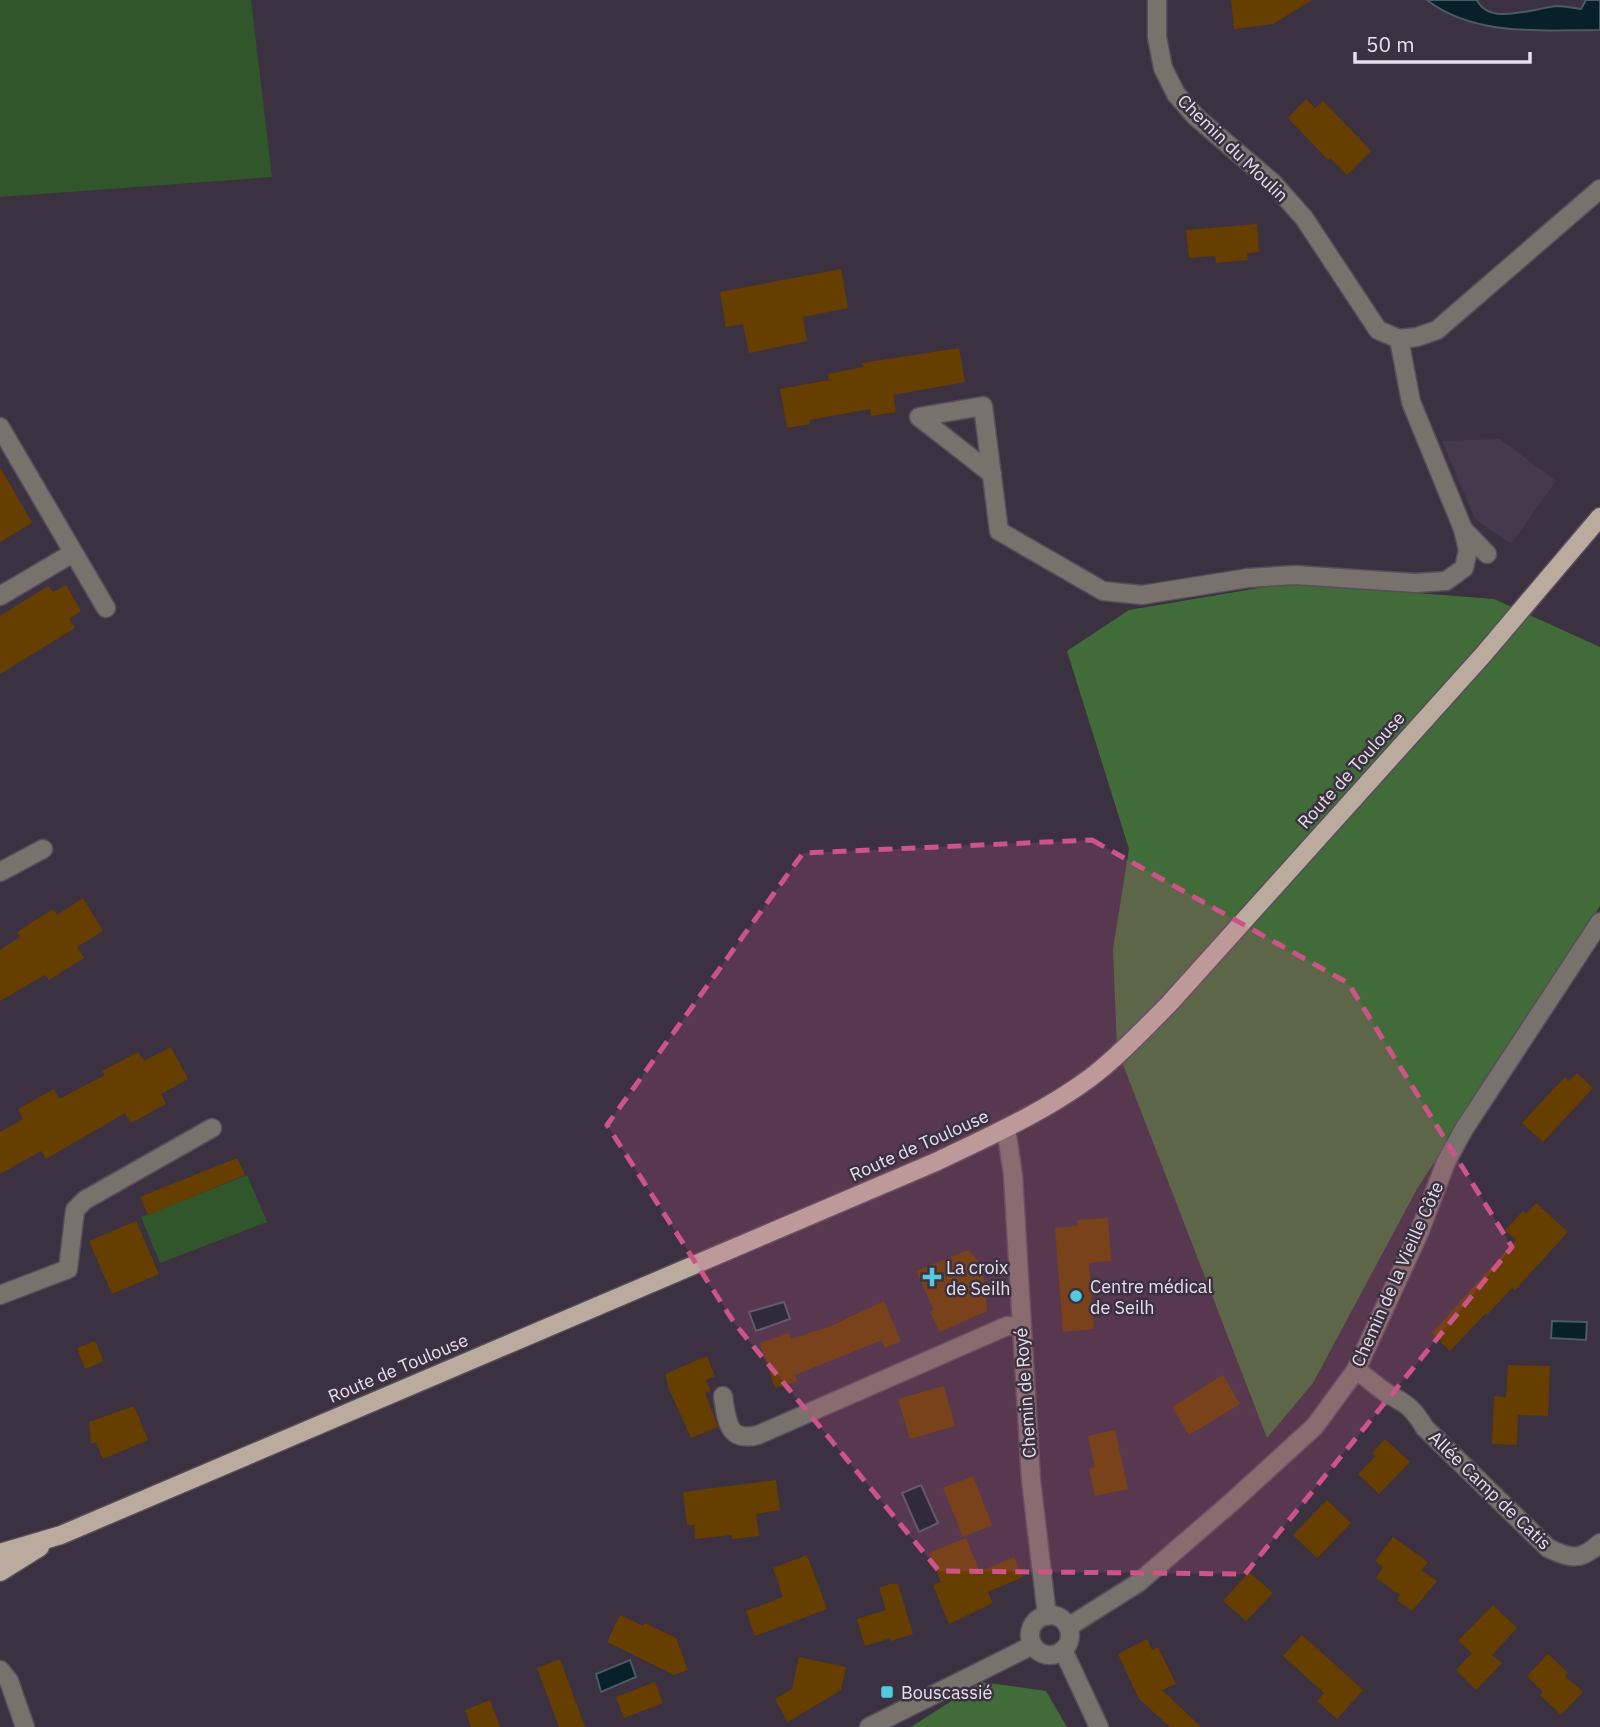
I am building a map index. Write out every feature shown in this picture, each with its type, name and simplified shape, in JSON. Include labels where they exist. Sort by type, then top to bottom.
[{"type":"main road","name":"Route de Toulouse","points":[[0,1553],[61,1535],[938,1161],[1006,1129],[1091,1077],[1169,1004],[1483,655],[1600,517]]},
{"type":"main road","name":"Route de Toulouse","points":[[0,1572],[61,1535]]},
{"type":"street","name":"Chemin du Moulin","points":[[1157,0],[1157,37],[1163,68],[1176,94],[1196,117],[1272,183],[1304,218],[1378,330],[1399,339]]},
{"type":"street","points":[[992,474],[919,416],[983,406],[992,474],[999,531],[1103,591],[1142,594],[1248,578],[1295,575],[1415,583],[1446,581],[1464,568],[1468,550],[1463,528],[1411,402],[1399,339],[1417,337],[1437,330],[1600,189]]},
{"type":"street","points":[[0,427],[106,608]]},
{"type":"street","points":[[1463,528],[1487,554]]},
{"type":"street","points":[[0,596],[73,553]]},
{"type":"street","points":[[0,872],[43,849]]},
{"type":"street","name":"Chemin de la Vieille Côte","points":[[1068,1627],[1138,1583],[1233,1502],[1315,1426],[1356,1370],[1458,1140],[1600,922]]},
{"type":"street","points":[[0,1295],[68,1269],[75,1210],[85,1200],[212,1128]]},
{"type":"street","name":"Chemin de Royé","points":[[1006,1129],[1013,1175],[1031,1480],[1047,1616]]},
{"type":"street","points":[[723,1396],[727,1421],[732,1431],[739,1437],[758,1436],[1007,1326],[1021,1326]]},
{"type":"street","name":"Allée Camp de Catis","points":[[1356,1370],[1388,1394],[1401,1399],[1414,1411],[1425,1427],[1548,1548],[1566,1557],[1576,1557],[1600,1543]]},
{"type":"street","points":[[1047,1616],[1059,1618],[1068,1627],[1070,1635],[1063,1650],[1047,1655],[1033,1645],[1031,1630],[1034,1623],[1047,1616]]},
{"type":"street","points":[[869,1727],[1033,1645]]},
{"type":"street","points":[[1063,1650],[1099,1727]]},
{"type":"street","points":[[0,1670],[9,1682],[25,1727]]},
{"type":"highlighted area","points":[[1092,840],[1348,983],[1512,1247],[1245,1574],[939,1571],[735,1324],[607,1125],[803,853]]},
{"type":"shaded area","points":[[1500,439],[1556,481],[1511,544],[1475,519],[1442,441]]},
{"type":"green space","points":[[0,0],[251,0],[272,177],[0,197]]},
{"type":"green space","points":[[1289,583],[1494,599],[1600,647],[1600,906],[1417,1189],[1313,1383],[1267,1438],[1117,1049],[1113,949],[1129,849],[1067,651],[1129,610]]},
{"type":"green space","points":[[247,1175],[267,1222],[160,1263],[141,1217]]},
{"type":"green space","points":[[981,1682],[1046,1691],[1067,1727],[911,1727]]},
{"type":"water","points":[[1427,0],[1477,0],[1483,8],[1492,12],[1514,14],[1558,6],[1581,9],[1586,0],[1600,0],[1600,30],[1533,30],[1488,26],[1446,12]]},
{"type":"water","points":[[784,1302],[790,1319],[756,1331],[749,1312]]},
{"type":"water","points":[[1552,1321],[1587,1322],[1586,1340],[1551,1338]]},
{"type":"water","points":[[921,1485],[938,1523],[919,1532],[902,1493]]},
{"type":"water","points":[[630,1660],[636,1677],[601,1692],[596,1674]]},
{"type":"building","points":[[1231,0],[1312,0],[1273,24],[1234,29]]},
{"type":"building","points":[[1306,99],[1315,108],[1323,101],[1371,151],[1347,175],[1330,158],[1328,160],[1288,118]]},
{"type":"building","points":[[1257,224],[1259,252],[1247,253],[1248,260],[1216,263],[1215,256],[1189,258],[1186,230]]},
{"type":"building","points":[[841,269],[848,308],[803,317],[807,341],[749,353],[743,324],[726,327],[720,292]]},
{"type":"building","points":[[959,348],[965,382],[893,395],[896,412],[871,416],[870,409],[809,420],[810,424],[787,428],[780,389],[829,380],[828,374],[863,367],[862,363]]},
{"type":"building","points":[[0,467],[32,523],[0,542]]},
{"type":"building","points":[[66,585],[81,611],[69,619],[75,628],[0,674],[0,616],[48,586],[53,592]]},
{"type":"building","points":[[83,898],[103,931],[77,947],[84,958],[49,980],[45,975],[0,1001],[0,950],[20,937],[17,932],[53,909],[57,915]]},
{"type":"building","points":[[171,1047],[188,1079],[161,1094],[166,1104],[131,1123],[125,1113],[46,1159],[41,1151],[0,1174],[0,1132],[23,1119],[18,1109],[54,1089],[59,1099],[105,1075],[102,1071],[138,1052],[144,1061]]},
{"type":"building","points":[[1577,1073],[1593,1088],[1543,1142],[1522,1123],[1565,1077],[1569,1081]]},
{"type":"building","points":[[237,1158],[245,1175],[148,1215],[140,1197]]},
{"type":"building","points":[[1536,1203],[1568,1232],[1515,1290],[1512,1288],[1450,1351],[1432,1333],[1516,1240],[1505,1230],[1523,1211],[1526,1214]]},
{"type":"building","name":"Centre médical de Seilh","points":[[1108,1218],[1111,1261],[1089,1263],[1094,1329],[1063,1332],[1055,1228],[1077,1226],[1077,1220]]},
{"type":"building","points":[[136,1221],[159,1274],[112,1294],[89,1241]]},
{"type":"building","points":[[968,1250],[983,1266],[987,1311],[940,1332],[930,1312],[934,1310],[916,1271]]},
{"type":"building","points":[[884,1301],[901,1341],[885,1348],[882,1340],[795,1375],[797,1381],[775,1388],[760,1343],[789,1333],[791,1339],[831,1326]]},
{"type":"building","points":[[95,1341],[104,1361],[85,1369],[77,1348]]},
{"type":"building","points":[[707,1356],[715,1376],[706,1380],[711,1391],[705,1393],[718,1427],[691,1438],[665,1374]]},
{"type":"building","points":[[1508,1365],[1550,1366],[1548,1416],[1518,1415],[1517,1445],[1492,1444],[1494,1396],[1506,1397]]},
{"type":"building","points":[[1223,1375],[1240,1404],[1189,1435],[1172,1407]]},
{"type":"building","points":[[944,1386],[955,1426],[910,1439],[898,1399]]},
{"type":"building","points":[[134,1406],[148,1440],[103,1459],[96,1442],[91,1444],[89,1422]]},
{"type":"building","points":[[1115,1430],[1128,1489],[1095,1496],[1089,1469],[1095,1467],[1088,1436]]},
{"type":"building","points":[[1385,1439],[1410,1462],[1379,1494],[1358,1474],[1376,1456],[1372,1453]]},
{"type":"building","points":[[973,1476],[992,1525],[963,1537],[943,1488]]},
{"type":"building","points":[[776,1480],[780,1510],[756,1514],[759,1536],[732,1539],[732,1535],[695,1539],[694,1525],[687,1525],[683,1492]]},
{"type":"building","points":[[1327,1500],[1351,1523],[1317,1558],[1293,1535]]},
{"type":"building","points":[[1393,1537],[1428,1562],[1421,1570],[1437,1581],[1412,1611],[1397,1600],[1400,1595],[1376,1578],[1383,1567],[1375,1561]]},
{"type":"building","points":[[966,1538],[980,1572],[1014,1557],[1023,1577],[988,1592],[993,1603],[949,1624],[933,1585],[941,1582],[929,1553]]},
{"type":"building","points":[[807,1555],[827,1609],[755,1636],[746,1611],[783,1597],[773,1568]]},
{"type":"building","points":[[1249,1572],[1273,1593],[1246,1621],[1223,1601]]},
{"type":"building","points":[[898,1584],[913,1634],[865,1646],[857,1619],[886,1610],[879,1588]]},
{"type":"building","points":[[1493,1605],[1517,1628],[1492,1655],[1502,1663],[1476,1690],[1456,1670],[1472,1653],[1458,1641]]},
{"type":"building","points":[[620,1615],[676,1638],[688,1670],[674,1675],[607,1642]]},
{"type":"building","points":[[1302,1635],[1363,1690],[1337,1719],[1317,1701],[1324,1693],[1283,1656]]},
{"type":"building","points":[[1147,1639],[1152,1650],[1158,1647],[1176,1684],[1162,1690],[1201,1727],[1170,1727],[1139,1699],[1118,1654]]},
{"type":"building","points":[[1548,1654],[1568,1673],[1565,1676],[1583,1692],[1561,1715],[1540,1695],[1543,1692],[1527,1676]]},
{"type":"building","points":[[799,1657],[846,1667],[841,1690],[788,1722],[775,1699],[792,1689]]},
{"type":"building","points":[[560,1659],[585,1727],[559,1727],[537,1668]]},
{"type":"building","points":[[655,1682],[663,1703],[624,1718],[616,1697]]},
{"type":"building","points":[[490,1700],[500,1727],[471,1727],[465,1710]]},
{"type":"place","name":"La croix de Seilh","points":[[932,1277]]},
{"type":"place","name":"Centre médical de Seilh","points":[[1076,1296]]},
{"type":"place","name":"Bouscassié","points":[[887,1692]]}]
